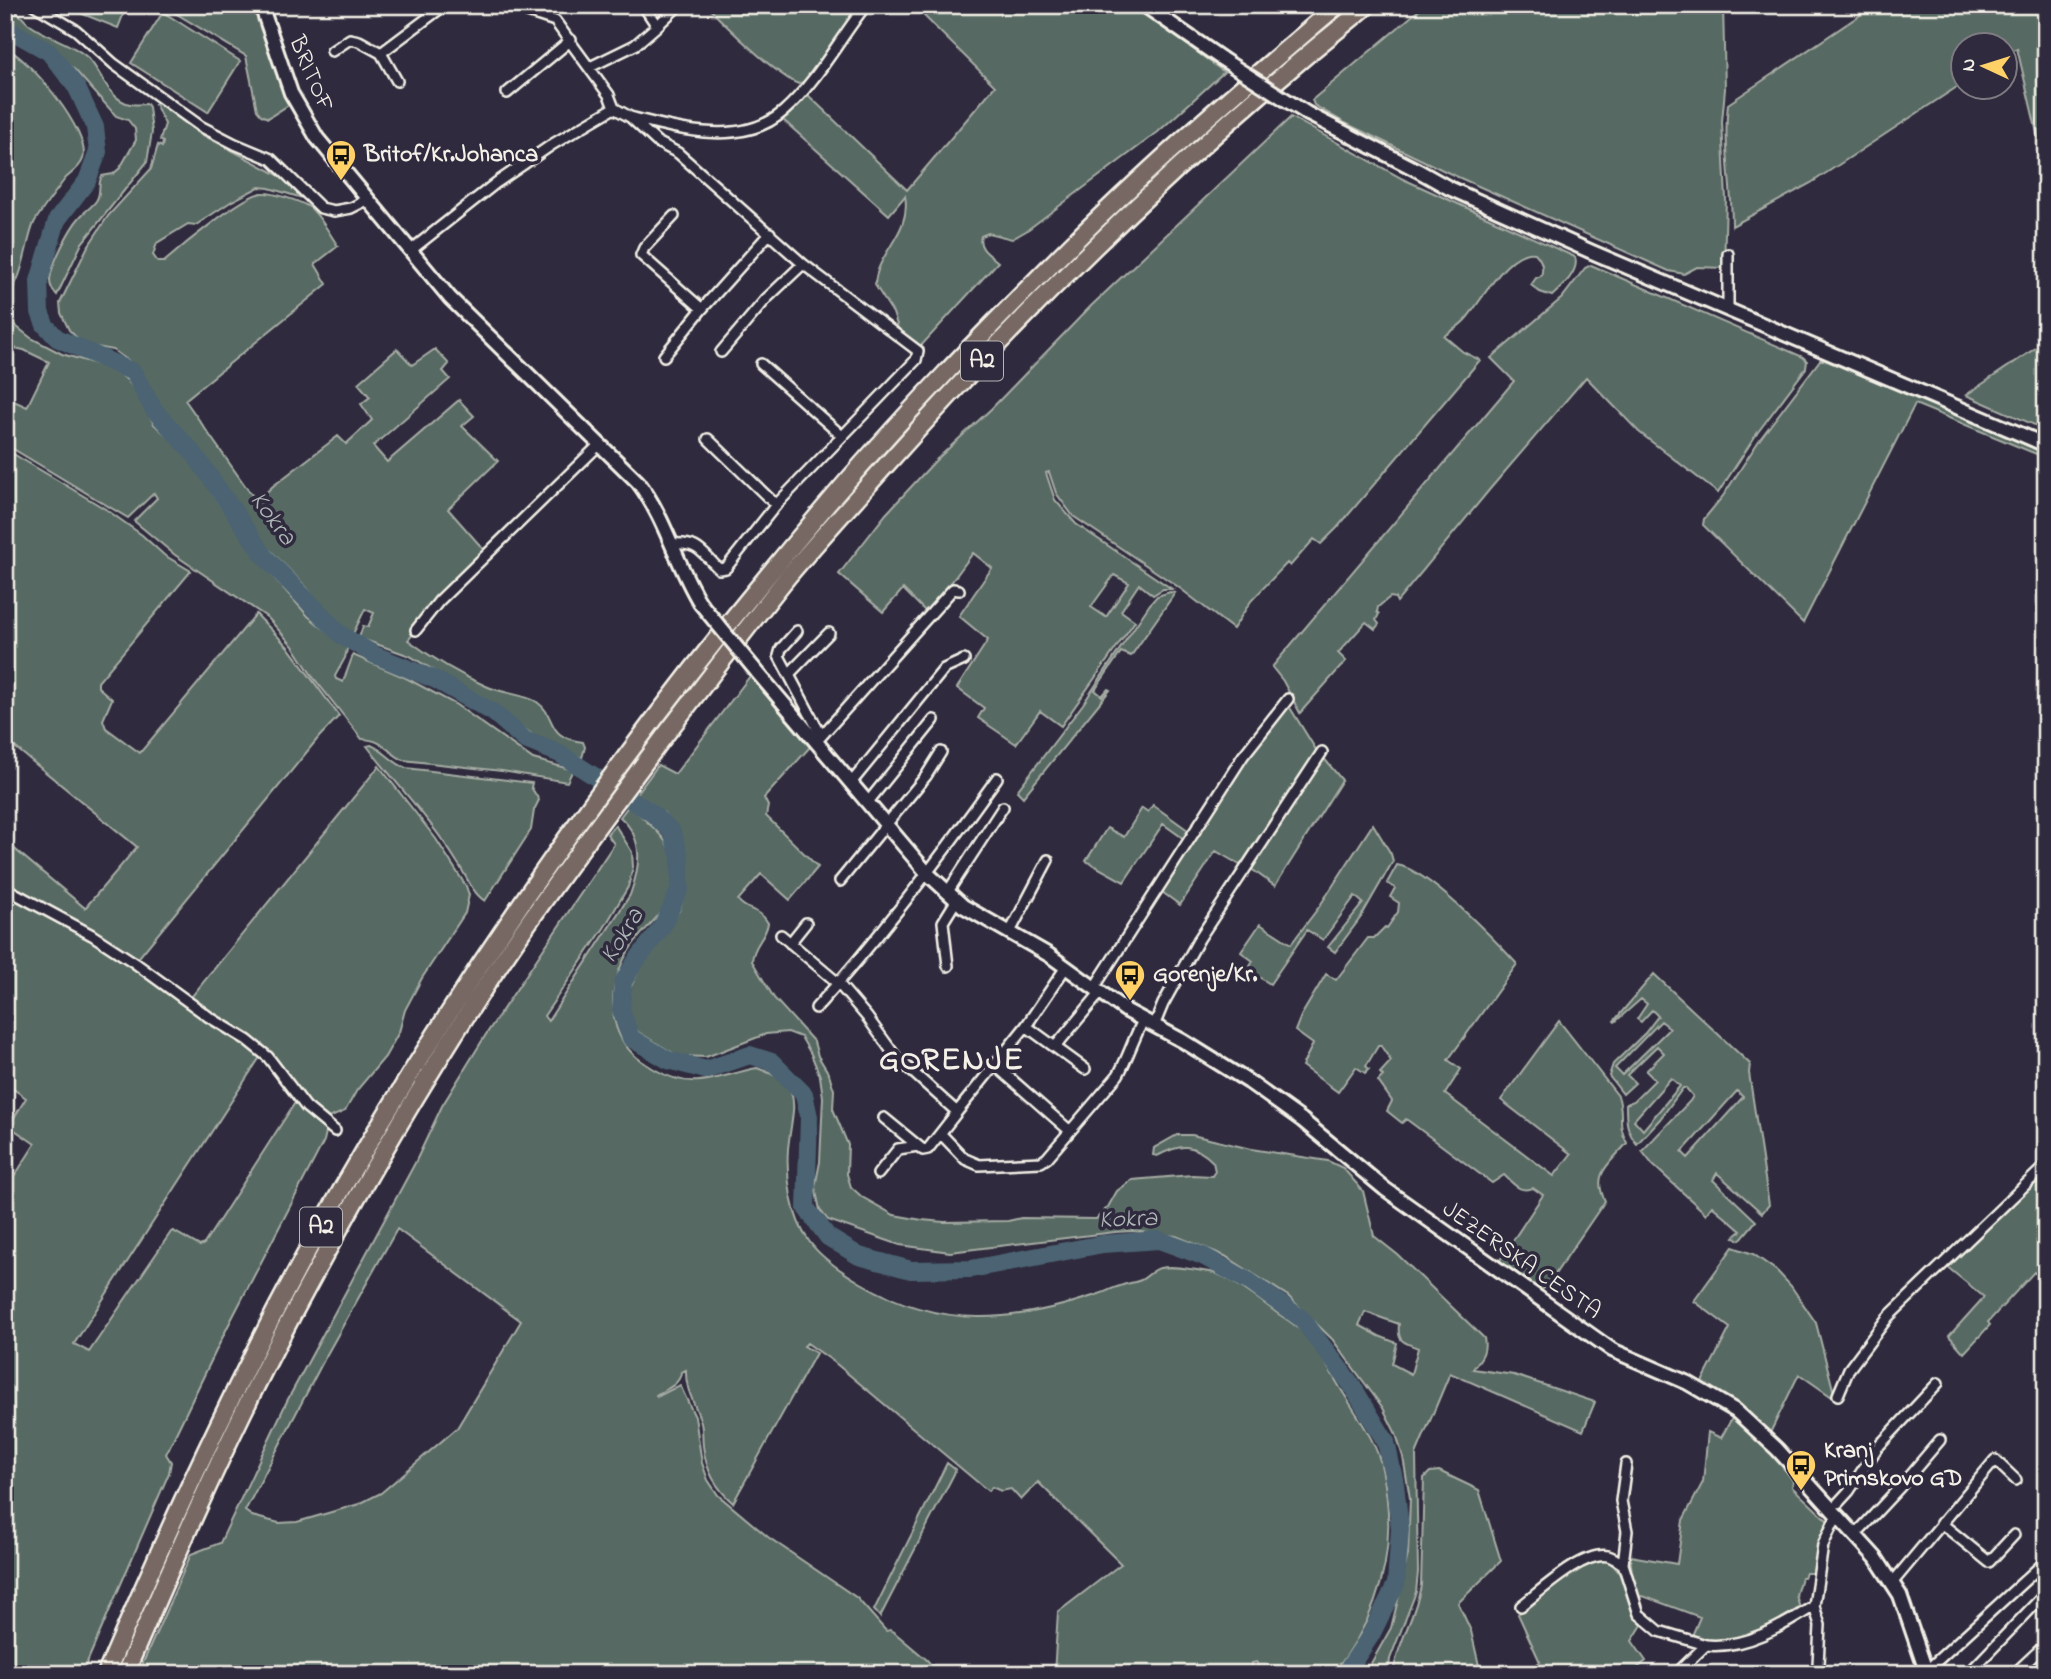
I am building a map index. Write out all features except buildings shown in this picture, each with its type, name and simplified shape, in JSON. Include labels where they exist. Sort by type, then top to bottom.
[{"type":"highway","name":"A2","points":[[106,1674],[217,1425],[311,1245],[376,1131],[454,1004],[525,896],[587,810],[820,512],[977,341],[1075,241],[1164,158],[1338,5]]},
{"type":"highway","name":"A2","points":[[125,1674],[198,1507],[251,1396],[358,1196],[517,939],[645,762],[790,574],[997,345],[1183,164],[1263,92],[1368,5]]},
{"type":"street","points":[[34,5],[76,30],[114,64],[200,126],[271,159],[321,208],[334,211],[351,208],[369,199]]},
{"type":"street","name":"BRITOF","points":[[261,5],[299,110],[317,138],[450,298],[639,482],[658,512]]},
{"type":"street","points":[[380,53],[445,5]]},
{"type":"street","points":[[506,5],[555,20],[610,95],[614,108],[630,117],[657,142],[686,159],[803,264],[918,351],[916,360],[776,505],[726,568],[719,569],[696,545],[672,544]]},
{"type":"street","points":[[643,5],[657,26]]},
{"type":"street","points":[[590,67],[635,45],[679,5]]},
{"type":"street","points":[[630,117],[662,125],[712,132],[758,126],[783,112],[800,93],[866,5]]},
{"type":"street","points":[[1144,5],[1222,60],[1308,114],[1449,188],[2046,445]]},
{"type":"street","points":[[332,51],[350,39],[359,41],[380,53],[397,81]]},
{"type":"street","points":[[506,93],[571,40]]},
{"type":"street","points":[[410,251],[496,183],[553,144],[614,108]]},
{"type":"street","points":[[674,216],[644,248],[641,255],[702,309]]},
{"type":"street","points":[[664,356],[770,233]]},
{"type":"street","points":[[1728,254],[1728,310]]},
{"type":"street","points":[[721,352],[766,299],[803,264]]},
{"type":"street","points":[[761,364],[841,435]]},
{"type":"street","points":[[708,439],[776,505]]},
{"type":"street","points":[[416,631],[439,601],[600,444]]},
{"type":"street","name":"JEZERSKA CESTA","points":[[658,512],[682,570],[700,603],[757,672],[819,738],[851,783],[928,874],[952,897],[1066,967],[1149,1024],[1199,1050],[1258,1088],[1302,1120],[1385,1189],[1612,1349],[1706,1392],[1736,1411],[1759,1430],[1837,1509],[1893,1582],[1908,1615],[1926,1673],[2046,1561]]},
{"type":"street","points":[[797,631],[781,649],[779,656],[819,738],[953,589],[959,590]]},
{"type":"street","points":[[789,674],[829,633]]},
{"type":"street","points":[[851,783],[944,669],[964,660]]},
{"type":"street","points":[[1055,1047],[1097,990],[1243,756],[1288,699]]},
{"type":"street","points":[[868,802],[934,720]]},
{"type":"street","points":[[841,881],[926,776],[941,752]]},
{"type":"street","points":[[942,1135],[965,1158],[979,1165],[1041,1162],[1047,1158],[1118,1075],[1125,1063],[1130,1043],[1149,1024],[1163,1004],[1199,939],[1322,752]]},
{"type":"street","points":[[816,1007],[928,874],[997,778]]},
{"type":"street","points":[[948,965],[943,922],[952,897],[1003,807]]},
{"type":"street","points":[[1010,932],[1048,860]]},
{"type":"street","points":[[5,888],[92,935],[135,962],[209,1017],[247,1040],[268,1057],[306,1107],[335,1131]]},
{"type":"street","points":[[790,943],[806,923]]},
{"type":"street","points":[[781,935],[838,984],[867,1017],[896,1057],[957,1112]]},
{"type":"street","points":[[884,1118],[923,1150],[928,1149],[942,1135],[957,1112],[1026,1026],[1066,967]]},
{"type":"street","points":[[1026,1026],[1085,1069]]},
{"type":"street","points":[[995,1065],[1070,1131]]},
{"type":"street","points":[[877,1174],[898,1149],[918,1146]]},
{"type":"street","points":[[1838,1395],[1849,1369],[1888,1317],[2046,1165]]},
{"type":"street","points":[[1815,1674],[1820,1625],[1814,1606],[1824,1545],[1837,1509],[1877,1448],[1938,1383]]},
{"type":"street","points":[[1856,1534],[1940,1440]]},
{"type":"street","points":[[1893,1582],[1995,1460],[2017,1480]]},
{"type":"street","points":[[1626,1464],[1621,1501],[1627,1531],[1623,1564],[1639,1614],[1659,1631],[1706,1645],[1734,1645],[1771,1630],[1814,1606]]},
{"type":"street","points":[[1941,1523],[1989,1562],[2014,1535]]},
{"type":"street","points":[[1521,1606],[1575,1566],[1592,1557],[1608,1556],[1623,1564]]},
{"type":"street","points":[[1968,1674],[2041,1598]]},
{"type":"street","points":[[2014,1674],[2046,1644]]},
{"type":"street","points":[[1676,1674],[1706,1645]]},
{"type":"green space","points":[[60,5],[127,5],[118,28]]},
{"type":"green space","points":[[162,5],[255,5],[290,104],[268,118],[261,115],[257,110],[246,56]]},
{"type":"green space","points":[[706,5],[864,5],[807,80],[799,84],[765,61]]},
{"type":"green space","points":[[913,5],[1133,5],[1224,72],[1158,132],[1026,231],[1012,239],[988,233],[981,236],[983,248],[998,262],[920,347],[903,335],[875,285],[881,263],[903,221],[905,196],[889,215],[781,118],[795,108],[806,93],[907,190],[995,86]]},
{"type":"green space","points":[[1425,5],[1723,5],[1725,89],[1722,122],[1726,199],[1724,268],[1697,267],[1684,274],[1669,271],[1449,173],[1345,123],[1314,105],[1312,100]]},
{"type":"green space","points":[[1875,5],[2046,5],[2046,171],[2020,61],[2020,32],[1950,32],[1950,92],[1811,183],[1732,226],[1728,104]]},
{"type":"green space","points":[[5,6],[16,11],[37,29],[87,57],[116,97],[132,104],[147,104],[149,107],[152,132],[147,162],[82,243],[57,295],[50,281],[61,247],[76,222],[98,198],[102,176],[113,174],[120,168],[136,140],[135,129],[128,120],[116,116],[75,70],[57,56],[5,30]]},
{"type":"green space","points":[[163,12],[240,61],[208,112],[131,63]]},
{"type":"green space","points":[[5,48],[16,54],[43,80],[69,115],[83,147],[80,165],[65,179],[34,223],[21,271],[8,293],[5,291]]},
{"type":"green space","points":[[159,103],[197,132],[282,177],[302,198],[259,187],[196,225],[188,224],[157,243],[153,255],[158,262],[164,262],[227,212],[262,193],[286,197],[309,207],[338,246],[315,264],[327,284],[185,400],[251,494],[259,499],[338,436],[346,444],[372,420],[361,404],[370,397],[358,383],[397,349],[412,365],[435,349],[449,364],[443,371],[450,379],[373,446],[387,462],[459,400],[474,416],[462,426],[498,461],[448,509],[485,551],[408,640],[476,681],[537,702],[562,736],[583,742],[585,747],[582,758],[543,742],[489,704],[410,656],[359,638],[363,626],[368,627],[374,613],[365,609],[353,634],[341,628],[305,586],[254,534],[183,431],[159,406],[145,380],[130,362],[113,350],[91,346],[79,340],[69,330],[61,313],[60,303],[87,248],[108,216],[151,169],[158,145],[162,147],[163,142],[160,140],[165,124],[155,104]]},
{"type":"green space","points":[[1291,117],[1403,179],[1575,257],[1576,262],[1569,278],[1552,296],[1531,285],[1541,276],[1542,270],[1541,261],[1535,253],[1515,259],[1496,277],[1466,319],[1444,336],[1463,352],[1480,360],[1337,528],[1321,544],[1314,539],[1290,566],[1287,563],[1251,601],[1233,629],[1177,586],[1073,516],[1056,493],[1049,472],[1046,473],[1055,500],[1076,524],[1172,589],[1163,589],[1153,595],[1139,584],[1121,611],[1135,621],[1061,726],[1040,711],[1016,744],[978,718],[984,708],[957,688],[988,640],[959,616],[992,568],[973,553],[928,614],[903,589],[883,612],[839,574],[886,514],[935,461],[991,409],[1091,306]],"holes":[[[1114,575],[1129,583],[1106,617],[1091,607]]]},
{"type":"green space","points":[[1591,265],[1803,357],[1807,361],[1806,368],[1758,432],[1718,493],[1639,432],[1586,377],[1397,602],[1390,597],[1378,607],[1376,620],[1379,624],[1375,629],[1366,622],[1338,653],[1346,661],[1300,713],[1283,681],[1272,667],[1514,381],[1491,358],[1562,298],[1585,268]]},
{"type":"green space","points":[[5,298],[10,316],[17,327],[31,338],[62,354],[113,369],[127,380],[148,406],[154,424],[195,461],[213,495],[260,562],[308,616],[340,642],[348,645],[336,679],[343,682],[353,655],[406,678],[455,704],[533,759],[573,770],[567,782],[502,771],[403,760],[380,744],[362,739],[313,677],[293,646],[268,618],[175,555],[134,521],[157,498],[154,493],[128,518],[5,444],[5,397],[27,407],[49,362],[24,350],[5,346]]},
{"type":"green space","points":[[2046,341],[2046,430],[1966,395]]},
{"type":"green space","points":[[1820,360],[2046,453],[2046,458],[1915,404],[1803,623],[1703,525],[1704,519],[1723,496],[1760,439]]},
{"type":"green space","points":[[5,449],[107,510],[164,555],[191,571],[98,682],[98,687],[112,699],[103,720],[106,728],[140,753],[256,614],[288,647],[339,716],[136,961],[5,885],[5,841],[85,908],[137,847],[5,739]]},
{"type":"green space","points":[[1175,593],[1131,656],[1121,652],[1095,690],[1102,696],[1110,690],[1023,797],[1017,791],[1083,704],[1150,604],[1157,596]]},
{"type":"green space","points":[[750,676],[810,747],[764,798],[768,806],[766,816],[818,867],[790,900],[761,874],[738,900],[761,914],[768,923],[752,961],[774,998],[814,1042],[818,1056],[829,1074],[834,1090],[833,1109],[848,1145],[847,1174],[851,1187],[862,1197],[894,1215],[922,1220],[944,1222],[1008,1221],[1021,1218],[1096,1219],[1108,1207],[1117,1191],[1132,1180],[1212,1176],[1215,1171],[1213,1162],[1193,1148],[1180,1147],[1153,1155],[1154,1148],[1177,1135],[1192,1135],[1251,1149],[1328,1161],[1343,1168],[1363,1191],[1374,1236],[1398,1255],[1484,1338],[1484,1351],[1473,1369],[1514,1375],[1595,1402],[1583,1431],[1450,1373],[1416,1454],[1416,1592],[1390,1659],[1388,1674],[1365,1674],[1391,1628],[1408,1554],[1410,1498],[1403,1457],[1396,1434],[1383,1408],[1332,1339],[1288,1296],[1225,1256],[1176,1236],[1132,1231],[1115,1232],[950,1252],[900,1245],[828,1220],[820,1210],[815,1187],[820,1162],[823,1097],[820,1076],[801,1037],[788,1032],[766,1034],[706,1057],[678,1056],[638,1032],[630,1021],[630,988],[655,940],[679,911],[686,893],[688,868],[686,851],[676,829],[664,813],[636,795],[658,765],[675,774]],"holes":[[[1365,1312],[1399,1324],[1400,1338],[1418,1348],[1411,1374],[1392,1364],[1397,1343],[1359,1325]]]},
{"type":"green space","points":[[1289,706],[1318,753],[1245,868],[1216,851],[1180,905],[1162,892],[1236,771],[1252,748]]},
{"type":"green space","points":[[371,745],[406,768],[532,783],[531,787],[539,800],[534,810],[531,830],[485,901],[473,889],[436,832],[367,746]]},
{"type":"green space","points":[[1322,756],[1342,780],[1275,886],[1250,868]]},
{"type":"green space","points":[[379,766],[436,839],[469,895],[465,913],[422,978],[385,1057],[357,1090],[345,1111],[327,1119],[314,1112],[279,1067],[188,1001]]},
{"type":"green space","points":[[629,805],[663,838],[674,863],[674,879],[668,901],[632,946],[624,959],[615,986],[614,1015],[623,1042],[635,1056],[649,1066],[681,1080],[705,1080],[757,1068],[784,1082],[793,1099],[788,1160],[794,1209],[809,1241],[833,1264],[861,1283],[920,1309],[978,1317],[1007,1316],[1068,1304],[1141,1280],[1160,1268],[1179,1267],[1210,1272],[1226,1278],[1294,1325],[1310,1340],[1371,1439],[1380,1459],[1387,1497],[1387,1552],[1375,1603],[1350,1651],[1333,1674],[1260,1674],[1257,1662],[1252,1663],[1253,1674],[1054,1674],[1058,1612],[1121,1564],[1038,1482],[1021,1500],[1011,1489],[1001,1491],[992,1487],[988,1491],[834,1362],[807,1343],[804,1346],[816,1353],[733,1503],[721,1491],[709,1470],[704,1455],[701,1423],[689,1391],[686,1370],[681,1372],[668,1389],[656,1395],[657,1397],[680,1385],[695,1417],[702,1463],[708,1480],[718,1495],[768,1537],[857,1598],[886,1631],[895,1633],[939,1674],[138,1674],[191,1554],[220,1543],[287,1401],[415,1163],[442,1106],[485,1036],[614,844],[607,834],[615,825],[632,852],[633,867],[628,887],[604,928],[544,1016],[548,1021],[630,895],[638,864],[637,844],[634,835],[620,817]],"holes":[[[397,1229],[521,1321],[457,1428],[381,1493],[359,1504],[297,1522],[279,1523],[252,1516],[245,1511],[326,1356]]]},
{"type":"green space","points":[[1153,805],[1192,833],[1187,841],[1163,824],[1124,882],[1086,861],[1107,828],[1124,837],[1142,808],[1148,812]]},
{"type":"green space","points":[[1373,824],[1393,861],[1361,917],[1335,952],[1328,947],[1363,903],[1355,896],[1323,940],[1307,930],[1270,984],[1248,970],[1253,961],[1241,952],[1260,924],[1291,944],[1319,907]]},
{"type":"green space","points":[[1397,865],[1410,869],[1442,892],[1517,964],[1448,1060],[1461,1069],[1445,1094],[1554,1176],[1571,1154],[1501,1100],[1559,1021],[1618,1096],[1622,1130],[1627,1143],[1601,1176],[1601,1191],[1605,1201],[1540,1292],[1498,1263],[1543,1195],[1533,1188],[1520,1188],[1504,1175],[1492,1183],[1406,1119],[1402,1123],[1387,1111],[1392,1101],[1378,1081],[1383,1076],[1380,1073],[1391,1061],[1381,1046],[1378,1046],[1366,1066],[1369,1069],[1365,1073],[1356,1067],[1338,1092],[1302,1066],[1313,1044],[1295,1031],[1301,1016],[1326,974],[1336,980],[1368,938],[1374,938],[1387,928],[1398,912],[1399,903],[1390,897],[1395,888],[1387,883]]},
{"type":"green space","points":[[5,889],[83,933],[262,1054],[74,1344],[89,1352],[171,1232],[200,1246],[204,1244],[298,1098],[326,1132],[324,1141],[228,1326],[166,1454],[171,1462],[169,1473],[82,1674],[5,1674],[5,1191],[35,1144],[9,1126],[26,1098],[5,1083]]},
{"type":"green space","points":[[1654,974],[1750,1064],[1749,1073],[1769,1205],[1762,1213],[1717,1173],[1713,1180],[1756,1221],[1740,1240],[1734,1237],[1741,1231],[1712,1206],[1706,1214],[1653,1165],[1642,1151],[1690,1101],[1693,1096],[1686,1088],[1683,1088],[1637,1144],[1631,1135],[1626,1104],[1634,1101],[1655,1080],[1646,1071],[1664,1053],[1657,1046],[1627,1075],[1635,1083],[1623,1094],[1609,1076],[1613,1064],[1645,1033],[1658,1016],[1652,1010],[1641,1022],[1637,1019],[1647,1004],[1641,999],[1614,1021]],"holes":[[[1661,1021],[1670,1028],[1622,1075],[1615,1068]],[[1671,1078],[1680,1086],[1643,1130],[1634,1120]],[[1737,1091],[1743,1097],[1688,1158],[1682,1152]]]},
{"type":"green space","points":[[2046,1168],[2046,1275],[2043,1278],[2034,1272],[1988,1322],[1990,1325],[1964,1353],[1949,1336],[1984,1297],[1946,1266]]},
{"type":"green space","points":[[1733,1247],[1753,1254],[1777,1271],[1791,1286],[1816,1323],[1834,1393],[1832,1397],[1799,1374],[1770,1433],[1738,1406],[1701,1384],[1730,1328],[1694,1301]]},
{"type":"green space","points":[[1732,1418],[1780,1462],[1793,1481],[1792,1487],[1830,1523],[1814,1573],[1806,1573],[1801,1577],[1796,1595],[1801,1612],[1734,1642],[1718,1644],[1691,1638],[1700,1617],[1643,1596],[1635,1598],[1630,1556],[1677,1564],[1683,1520],[1703,1482],[1708,1432],[1721,1438]]},
{"type":"green space","points":[[947,1463],[956,1470],[880,1617],[874,1610]]},
{"type":"green space","points":[[1439,1471],[1479,1490],[1501,1561],[1458,1603],[1471,1631],[1481,1674],[1393,1674],[1398,1651],[1421,1585],[1424,1478],[1430,1472]]},
{"type":"green space","points":[[1605,1560],[1619,1573],[1632,1609],[1642,1625],[1632,1641],[1646,1661],[1630,1674],[1532,1674],[1531,1668],[1540,1662],[1518,1614],[1582,1565]]},
{"type":"waterway","name":"Kokra","points":[[5,31],[15,33],[49,52],[77,88],[95,127],[98,152],[87,181],[57,220],[39,281],[40,312],[45,325],[57,338],[133,372],[154,410],[195,455],[265,557],[341,635],[375,655],[436,680],[494,713],[525,740],[560,754],[653,814],[672,832],[680,857],[680,889],[662,927],[623,982],[621,1010],[631,1038],[668,1060],[706,1070],[750,1055],[772,1062],[804,1094],[809,1117],[806,1208],[828,1237],[859,1256],[911,1270],[971,1269],[1103,1244],[1159,1240],[1203,1256],[1250,1282],[1302,1319],[1351,1384],[1386,1442],[1395,1484],[1400,1528],[1396,1584],[1371,1635],[1345,1674]]},
{"type":"place","name":"Britof/Kr.Johanca","points":[[341,182]]},
{"type":"place","name":"Gorenje/Kr.","points":[[1130,1002]]},
{"type":"place","name":"Kranj Primskovo GD","points":[[1801,1492]]},
{"type":"district","name":"GORENJE","points":[[952,1061]]}]
